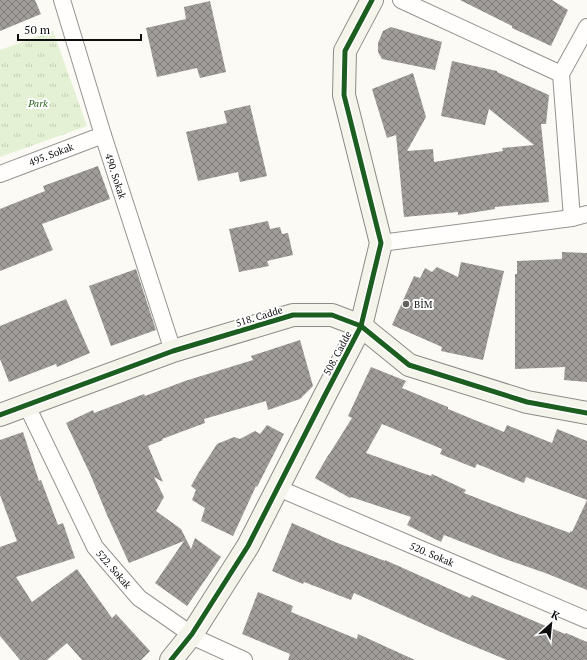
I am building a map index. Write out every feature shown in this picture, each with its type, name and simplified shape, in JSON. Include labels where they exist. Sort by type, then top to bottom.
[{"type":"street","name":"490. Sokak","points":[[62,0],[103,135],[173,351]]},
{"type":"street","name":"508. Cadde","points":[[171,660],[192,634],[248,546],[360,326],[381,243],[344,95],[345,51],[372,0]]},
{"type":"street","points":[[401,0],[561,74]]},
{"type":"street","points":[[381,243],[579,216],[561,74],[587,27]]},
{"type":"street","name":"495. Sokak","points":[[0,174],[103,135]]},
{"type":"street","name":"518. Cadde","points":[[0,415],[173,351],[293,315],[332,315],[360,326],[409,365],[527,402],[587,412]]},
{"type":"street","name":"522. Sokak","points":[[27,406],[95,547],[139,598],[198,639],[244,660]]},
{"type":"street","name":"520. Sokak","points":[[278,488],[587,620]]},
{"type":"green space","name":"Park","points":[[53,31],[87,126],[0,157],[0,50]]},
{"type":"building","points":[[0,0],[35,0],[41,14],[0,31]]},
{"type":"building","points":[[460,0],[552,0],[568,10],[551,46],[512,28],[512,26]]},
{"type":"building","points":[[210,1],[226,72],[200,78],[197,68],[157,77],[146,28],[186,19],[184,7]]},
{"type":"building","points":[[391,27],[442,42],[435,70],[382,59],[378,52],[378,43],[383,31]]},
{"type":"building","points":[[452,61],[497,71],[549,95],[546,124],[541,124],[549,202],[495,207],[495,209],[458,215],[458,212],[404,217],[396,135],[387,138],[372,89],[413,73],[426,117],[407,151],[433,149],[434,162],[503,151],[502,148],[534,145],[489,109],[485,125],[441,116]]},
{"type":"building","points":[[250,105],[267,176],[240,182],[238,172],[198,181],[186,132],[227,123],[224,111]]},
{"type":"building","points":[[98,166],[110,199],[42,224],[53,250],[0,271],[0,209],[45,191],[43,186]]},
{"type":"building","points":[[268,221],[270,229],[280,227],[282,234],[288,233],[293,255],[267,261],[269,266],[239,272],[229,229]]},
{"type":"building","points":[[562,252],[587,253],[587,382],[564,380],[565,367],[515,369],[515,274],[517,274],[517,261],[562,259]]},
{"type":"building","points":[[461,262],[504,271],[483,360],[441,351],[442,347],[392,325],[414,276],[420,278],[425,268],[432,272],[437,267],[458,277]]},
{"type":"building","points":[[136,269],[156,330],[111,346],[89,286]]},
{"type":"building","points":[[66,299],[90,353],[57,367],[56,364],[9,382],[0,359],[0,326]]},
{"type":"building","points":[[300,340],[313,386],[300,399],[268,410],[266,401],[204,419],[205,423],[162,439],[163,440],[148,446],[163,482],[154,477],[164,497],[156,511],[181,529],[191,549],[195,538],[221,557],[187,606],[155,583],[184,541],[129,563],[66,423],[93,410],[94,413],[144,394],[145,396],[185,381],[253,360],[251,356]]},
{"type":"building","points":[[371,367],[406,381],[402,388],[504,432],[507,425],[552,443],[557,429],[587,441],[587,500],[587,590],[444,535],[441,542],[407,525],[411,517],[351,497],[350,498],[315,478],[352,418],[348,416]],"holes":[[[382,424],[442,449],[440,454],[475,468],[477,464],[524,483],[526,477],[587,500],[572,532],[570,531],[570,533],[464,493],[466,490],[432,474],[431,476],[366,453]]]},
{"type":"building","points":[[267,425],[284,434],[257,487],[256,486],[233,536],[201,521],[205,508],[192,500],[196,490],[191,486],[217,444],[234,437],[240,439],[255,431],[260,434]]},
{"type":"building","points":[[23,432],[39,481],[41,480],[58,525],[63,523],[75,558],[16,577],[32,602],[77,569],[112,618],[116,614],[150,651],[141,660],[82,660],[67,643],[47,660],[20,660],[0,636],[0,547],[17,541],[0,495],[0,440]]},
{"type":"building","points":[[292,523],[335,542],[385,560],[470,598],[472,595],[587,642],[587,660],[507,660],[354,593],[351,600],[304,582],[303,584],[272,571]]},
{"type":"building","points":[[258,592],[293,606],[291,612],[357,639],[358,634],[415,660],[288,660],[290,654],[242,634]]},
{"type":"cycle path","points":[[171,660],[192,634],[248,546],[361,326],[381,243],[344,95],[345,51],[372,0]]},
{"type":"cycle path","points":[[0,415],[173,351],[293,315],[332,315],[361,326],[409,365],[527,402],[587,413]]},
{"type":"place","name":"BİM","points":[[406,304]]}]
